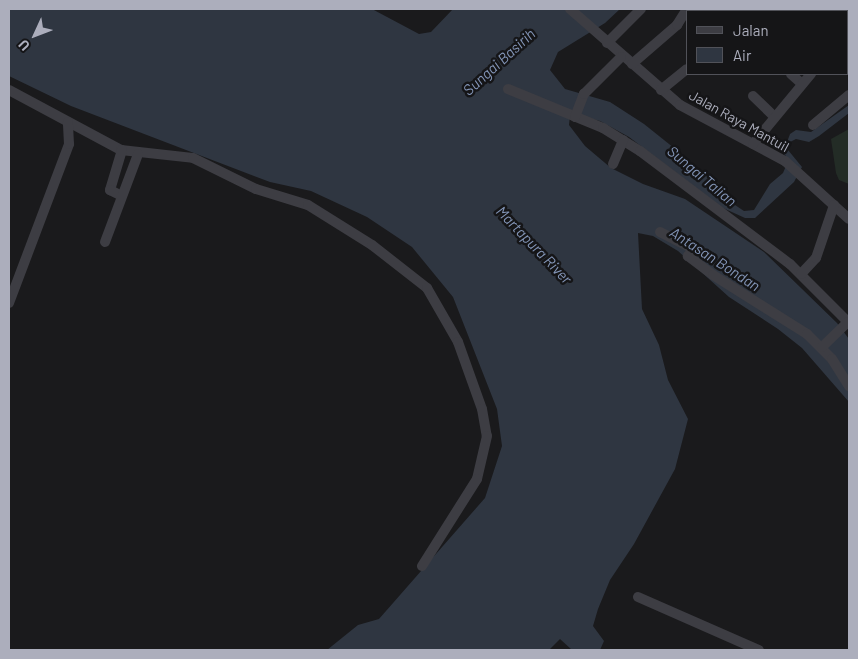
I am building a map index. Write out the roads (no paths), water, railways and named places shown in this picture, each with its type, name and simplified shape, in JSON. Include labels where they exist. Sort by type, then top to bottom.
[{"type":"street","name":"Jalan Raya Mantuil","points":[[570,9],[621,57],[632,64],[661,90],[695,115],[785,161],[849,219]]},
{"type":"street","points":[[607,43],[640,9]]},
{"type":"street","points":[[632,64],[677,25],[686,11]]},
{"type":"street","points":[[848,30],[849,26]]},
{"type":"street","points":[[576,118],[584,94],[621,57]]},
{"type":"street","points":[[661,90],[686,70]]},
{"type":"street","points":[[792,75],[802,84]]},
{"type":"street","points":[[753,144],[810,75]]},
{"type":"street","points":[[508,89],[623,140],[801,274],[849,323],[822,347]]},
{"type":"street","points":[[9,90],[122,150],[138,154],[193,158],[256,189],[308,205],[414,276],[435,299],[458,342],[482,408],[487,444],[474,485],[422,566]]},
{"type":"street","points":[[813,125],[849,95]]},
{"type":"street","points":[[753,96],[775,117]]},
{"type":"street","points":[[9,304],[69,144],[68,122]]},
{"type":"street","points":[[613,164],[623,140]]},
{"type":"street","points":[[122,150],[110,190],[122,196]]},
{"type":"street","points":[[104,242],[138,154]]},
{"type":"street","points":[[801,274],[816,258],[834,205]]},
{"type":"street","points":[[660,232],[693,249],[688,256],[713,275],[799,328],[822,347],[849,386]]},
{"type":"street","points":[[638,597],[759,650]]},
{"type":"water","points":[[9,9],[372,9],[419,34],[431,32],[453,9],[620,9],[605,23],[558,52],[550,70],[565,89],[610,102],[644,124],[674,148],[689,165],[718,183],[735,205],[744,211],[754,210],[770,184],[783,173],[789,159],[783,153],[790,134],[796,130],[811,132],[849,105],[849,113],[819,136],[809,142],[796,139],[790,142],[788,150],[802,167],[794,182],[755,218],[745,218],[723,208],[629,137],[600,121],[573,114],[570,115],[569,125],[585,146],[611,168],[643,184],[685,199],[764,252],[837,323],[849,339],[849,402],[802,348],[778,329],[729,297],[678,251],[653,236],[638,233],[642,309],[659,345],[668,380],[688,419],[675,469],[634,544],[610,580],[598,609],[593,626],[604,641],[600,650],[327,650],[358,625],[379,619],[485,498],[502,446],[497,409],[453,297],[412,247],[367,217],[311,191],[270,182],[71,106],[9,76]]},
{"type":"water label","name":"Sungai Basirih","points":[[499,62]]},
{"type":"water label","name":"Sungai Talian","points":[[702,176]]},
{"type":"water label","name":"Martapura River","points":[[534,245]]},
{"type":"water label","name":"Antasan Bondan","points":[[715,259]]}]
